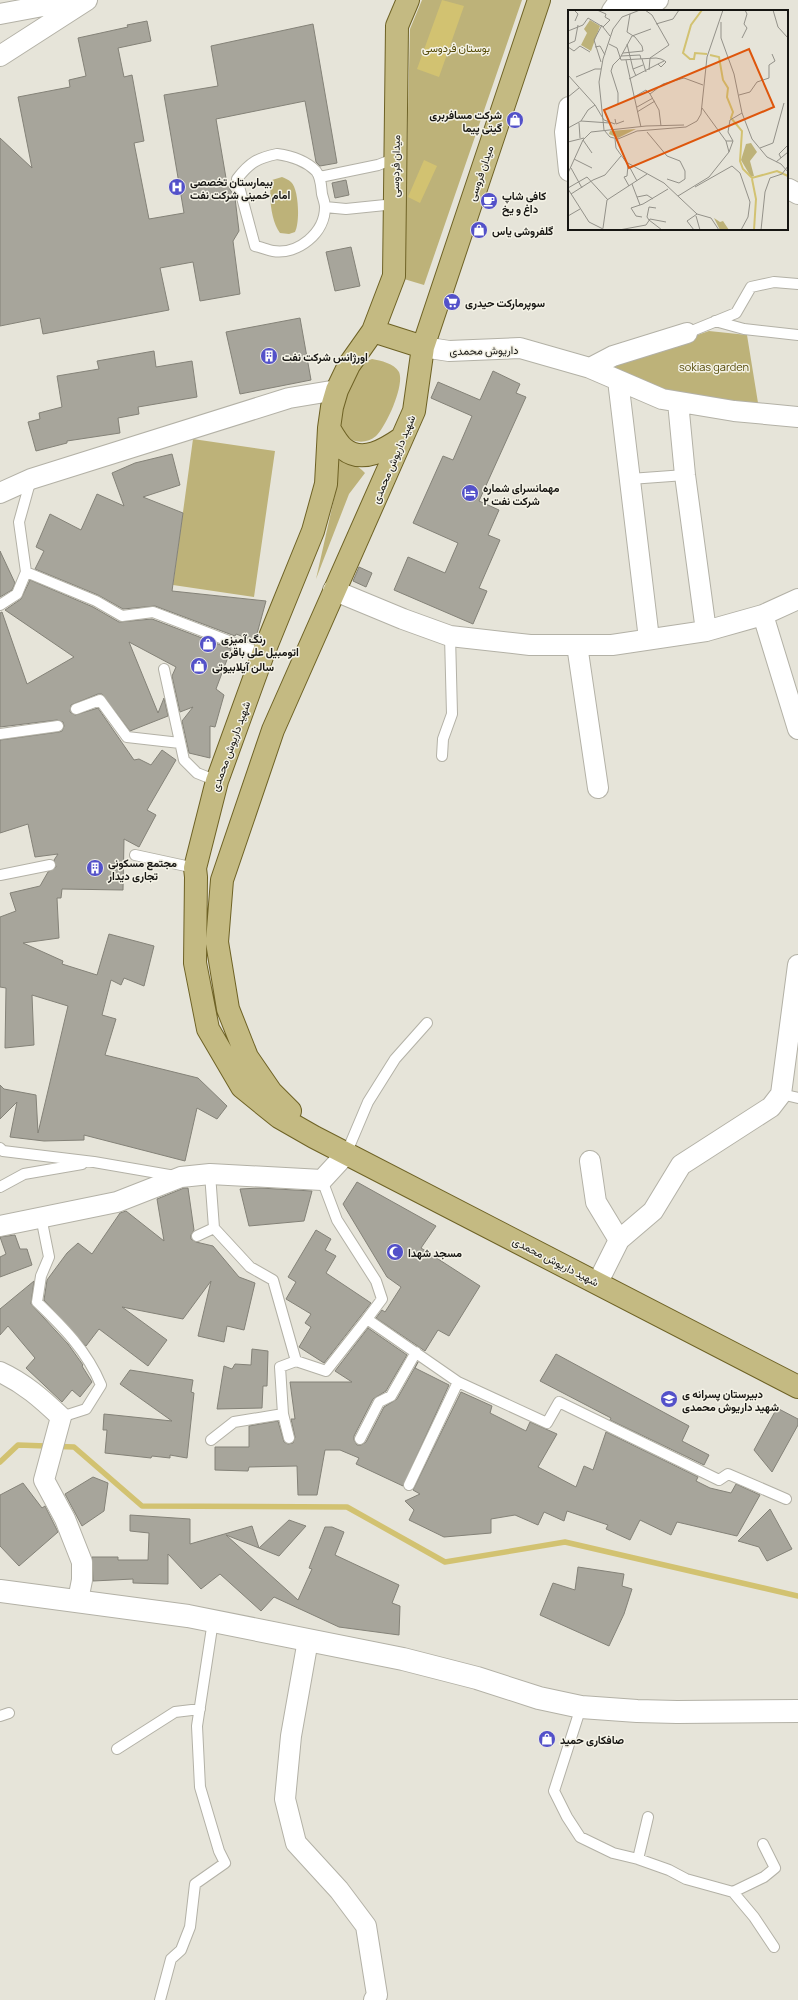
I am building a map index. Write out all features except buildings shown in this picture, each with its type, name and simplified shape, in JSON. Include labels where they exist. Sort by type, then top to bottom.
[{"type":"main road","name":"میدان فردوسی","points":[[374,331],[394,276],[397,26],[408,0]]},
{"type":"main road","name":"میدان فروسی","points":[[423,347],[539,0]]},
{"type":"main road","points":[[374,331],[423,347]]},
{"type":"main road","name":"شهید داریوش محمدی","points":[[374,331],[349,365],[337,390],[332,406],[329,428],[326,484],[313,531],[263,654],[217,781],[195,868],[195,963],[208,1029],[242,1088],[279,1117],[346,1154],[598,1282],[798,1387]]},
{"type":"main road","name":"شهید داریوش محمدی","points":[[314,1137],[271,1092],[247,1057],[228,1009],[217,942],[222,880],[273,730],[333,590],[374,503],[414,411],[423,347]]},
{"type":"main road","points":[[329,428],[344,449],[355,454],[369,455],[385,450],[402,438]]},
{"type":"main road","points":[[0,1591],[78,1600],[213,1621],[403,1659],[477,1678],[539,1698],[581,1707],[637,1712],[798,1711]]},
{"type":"street","points":[[0,14],[35,4],[75,0]]},
{"type":"street","points":[[0,56],[87,0]]},
{"type":"street","points":[[615,5],[658,0]]},
{"type":"street","points":[[568,112],[564,132],[568,163]]},
{"type":"street","points":[[590,368],[613,356],[687,333]]},
{"type":"street","name":"داریوش محمدی","points":[[423,347],[449,351],[520,348],[590,368],[662,399],[734,411],[798,417]]},
{"type":"street","points":[[618,380],[649,639]]},
{"type":"street","points":[[0,493],[32,479],[289,398],[337,390]]},
{"type":"street","points":[[678,402],[685,475],[706,631]]},
{"type":"street","points":[[333,590],[403,619],[450,636],[530,645],[577,646],[612,645],[706,631],[763,614],[798,599]]},
{"type":"street","points":[[763,614],[798,729]]},
{"type":"street","points":[[577,646],[598,788]]},
{"type":"street","points":[[598,1282],[619,1240],[654,1211],[681,1165],[789,1096],[798,965]]},
{"type":"street","points":[[0,1226],[117,1202],[182,1177],[210,1174],[322,1180],[346,1154]]},
{"type":"street","points":[[590,1161],[596,1202],[619,1240]]},
{"type":"street","points":[[0,1372],[40,1397],[59,1423],[44,1480],[65,1519],[82,1562],[82,1580],[78,1600]]},
{"type":"street","points":[[308,1640],[291,1736],[285,1798],[296,1843],[339,1890],[366,1926],[377,1995],[374,2000]]},
{"type":"lane","points":[[277,154],[294,157],[309,165],[320,177],[325,207],[320,224],[314,236],[302,246],[288,251],[272,251],[255,246],[237,179],[247,166],[261,158],[277,154]]},
{"type":"lane","points":[[320,177],[378,165],[396,158]]},
{"type":"lane","points":[[325,207],[346,209],[395,204]]},
{"type":"lane","points":[[687,333],[736,312],[751,287],[774,282],[798,284]]},
{"type":"lane","points":[[715,321],[744,329],[798,335]]},
{"type":"lane","points":[[630,479],[685,475]]},
{"type":"lane","points":[[0,605],[17,594],[26,572],[19,522],[32,479]]},
{"type":"lane","points":[[26,572],[96,601],[122,616],[153,612],[263,654]]},
{"type":"lane","points":[[442,756],[443,739],[452,714],[450,636]]},
{"type":"lane","points":[[164,669],[184,760],[197,773],[217,781]]},
{"type":"lane","points":[[76,709],[100,700],[127,737],[180,744]]},
{"type":"lane","points":[[0,734],[58,726]]},
{"type":"lane","points":[[135,855],[195,868]]},
{"type":"lane","points":[[0,875],[50,865]]},
{"type":"lane","points":[[346,1154],[368,1102],[395,1058],[427,1023]]},
{"type":"lane","points":[[0,1148],[3,1151],[94,1162],[182,1177]]},
{"type":"lane","points":[[0,1187],[24,1174],[94,1162]]},
{"type":"lane","points":[[210,1174],[214,1228],[250,1267],[273,1280],[296,1361]]},
{"type":"lane","points":[[289,1438],[283,1414],[280,1367],[296,1361],[326,1371],[382,1299],[376,1281],[337,1220],[322,1180]]},
{"type":"lane","points":[[41,1217],[49,1257],[41,1276],[37,1302],[69,1333],[93,1366],[101,1385],[86,1410],[59,1423]]},
{"type":"lane","points":[[197,1236],[214,1228]]},
{"type":"lane","points":[[366,1319],[458,1382],[547,1423],[559,1402],[719,1480],[728,1474],[786,1499]]},
{"type":"lane","points":[[360,1439],[379,1402],[391,1396],[416,1352]]},
{"type":"lane","points":[[409,1485],[458,1382]]},
{"type":"lane","points":[[211,1440],[234,1422],[283,1414]]},
{"type":"lane","points":[[160,2000],[171,1959],[180,1950],[190,1927],[195,1884],[225,1863],[219,1851],[200,1787],[197,1726],[213,1621]]},
{"type":"lane","points":[[581,1707],[554,1791],[567,1817],[580,1837],[613,1853],[638,1858],[669,1870],[686,1879],[732,1892],[754,1917],[774,1947]]},
{"type":"lane","points":[[117,1749],[175,1712],[200,1709]]},
{"type":"lane","points":[[638,1858],[648,1817]]},
{"type":"lane","points":[[732,1892],[764,1877],[775,1868],[763,1844]]},
{"type":"green space","name":"بوستان فردوسی","points":[[422,0],[522,0],[424,285],[404,279],[410,29]]},
{"type":"green space","points":[[282,177],[290,181],[294,186],[298,206],[297,228],[295,232],[289,234],[280,233],[277,228],[272,215],[270,200],[272,180]]},
{"type":"green space","name":"sokias garden","points":[[709,331],[747,335],[759,409],[665,394],[605,367]]},
{"type":"green space","points":[[372,359],[387,363],[397,369],[400,378],[399,386],[394,406],[385,424],[372,439],[360,442],[352,440],[342,433],[338,420],[341,407],[356,372],[364,362]]},
{"type":"green space","points":[[193,439],[275,451],[254,597],[173,585]]},
{"type":"green space","points":[[335,461],[351,463],[365,473],[349,494],[316,579],[336,490]]},
{"type":"shaded area","points":[[442,0],[464,6],[439,77],[417,69]]},
{"type":"shaded area","points":[[424,160],[437,166],[420,203],[408,197]]},
{"type":"waterway","points":[[0,1462],[18,1445],[74,1447],[142,1506],[347,1507],[445,1562],[565,1542],[798,1596]]},
{"type":"place","name":"شرکت مسافربری گیتی پیما","points":[[515,120]]},
{"type":"place","name":"بیمارستان تخصصی امام خمینی شرکت نفت","points":[[177,187]]},
{"type":"place","name":"کافی شاپ داغ و یخ","points":[[489,201]]},
{"type":"place","name":"گلفروشی یاس","points":[[479,230]]},
{"type":"place","name":"سوپرمارکت حیدری","points":[[452,302]]},
{"type":"place","name":"اورژانس شرکت نفت","points":[[269,356]]},
{"type":"place","name":"مهمانسرای شماره ۲ شرکت نفت","points":[[470,493]]},
{"type":"place","name":"رنگ آمیزی اتومبیل علی باقری","points":[[208,644]]},
{"type":"place","name":"سالن آیلابیوتی","points":[[199,666]]},
{"type":"place","name":"مجتمع مسکونی تجاری دیدار","points":[[95,868]]},
{"type":"place","name":"مسجد شهدا","points":[[395,1252]]},
{"type":"place","name":"دبیرستان پسرانه ی شهید داریوش محمدی","points":[[669,1399]]},
{"type":"place","name":"صافکاری حمید","points":[[547,1739]]}]
